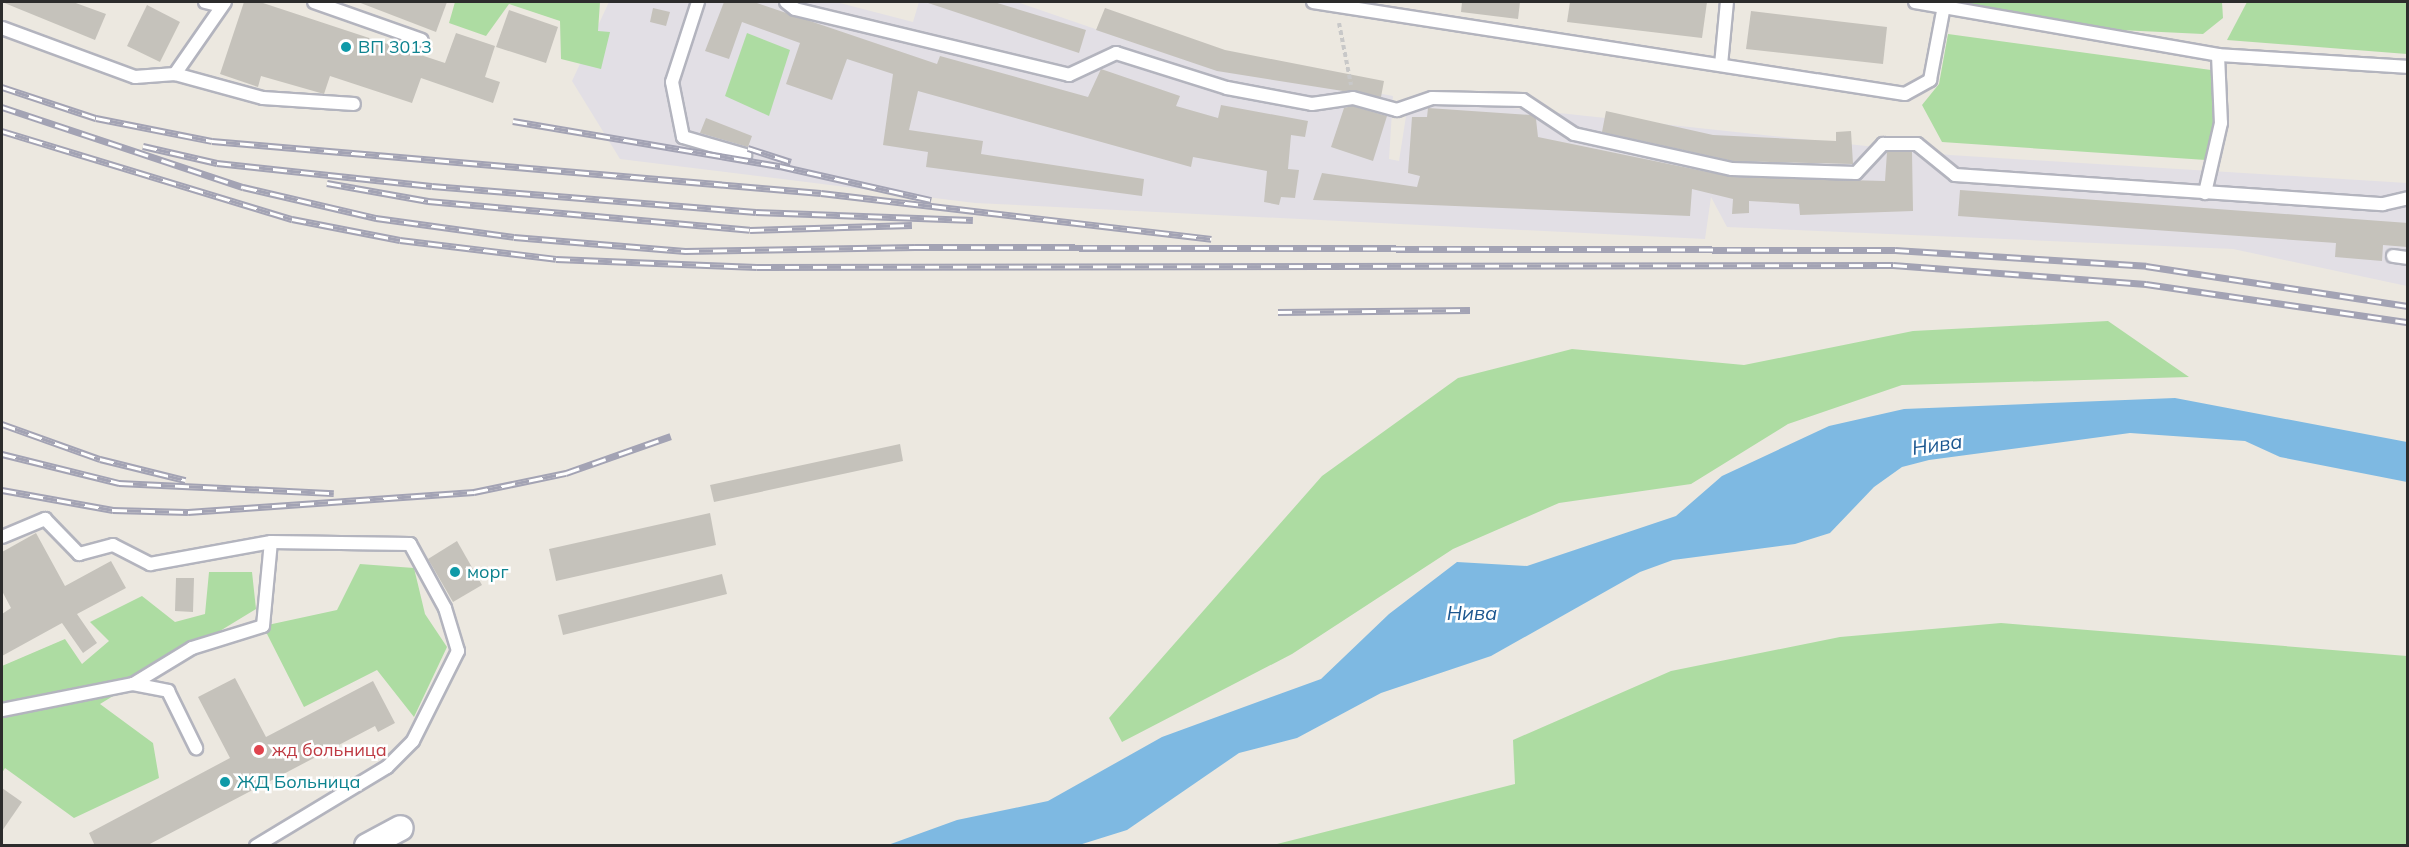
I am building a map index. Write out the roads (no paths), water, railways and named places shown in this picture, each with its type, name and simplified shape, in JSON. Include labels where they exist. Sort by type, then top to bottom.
[{"type":"street","points":[[367,846],[401,828]]},
{"type":"lane","points":[[175,74],[224,4],[205,2]]},
{"type":"lane","points":[[314,2],[422,40]]},
{"type":"lane","points":[[698,2],[672,82],[682,137],[745,155]]},
{"type":"lane","points":[[786,2],[795,9],[1069,75],[1116,53],[1227,88],[1312,104],[1353,98],[1397,110],[1432,98],[1523,100],[1574,134],[1732,169],[1856,173],[1883,144],[1917,144],[1955,175],[2383,204],[2408,198]]},
{"type":"lane","points":[[1313,2],[1905,94],[1930,80],[1944,6]]},
{"type":"lane","points":[[1721,65],[1727,2]]},
{"type":"lane","points":[[1915,2],[2218,55],[2408,67]]},
{"type":"lane","points":[[2,28],[135,77],[175,74],[263,98],[354,104]]},
{"type":"lane","points":[[2205,193],[2221,123],[2218,55]]},
{"type":"lane","points":[[2393,256],[2408,258]]},
{"type":"lane","points":[[2,537],[45,519],[79,554],[113,545],[150,564],[271,542],[410,544],[445,608],[458,651],[407,748],[387,767],[256,846]]},
{"type":"lane","points":[[2,710],[133,684],[192,648],[263,626],[271,542]]},
{"type":"lane","points":[[133,684],[168,691],[195,748]]},
{"type":"water","name":"Нива","points":[[2175,398],[2407,442],[2407,482],[2280,457],[2245,441],[2130,433],[1929,460],[1902,467],[1874,487],[1830,533],[1795,544],[1673,560],[1640,572],[1491,656],[1381,693],[1297,738],[1239,753],[1127,830],[1079,845],[888,845],[957,820],[1048,801],[1162,737],[1321,679],[1389,614],[1457,562],[1527,566],[1676,516],[1722,476],[1829,426],[1904,409]]},
{"type":"railway","points":[[2,87],[96,118],[212,141],[821,193],[1211,239]]},
{"type":"railway","points":[[2,107],[243,187],[376,218],[514,237],[685,251],[915,247],[1895,250],[2146,266],[2408,306]]},
{"type":"railway","points":[[513,121],[780,166],[931,200]]},
{"type":"railway","points":[[2,131],[292,219],[400,240],[556,259],[757,267],[1893,265],[2146,284],[2408,322]]},
{"type":"railway","points":[[143,146],[217,163],[432,186],[756,212],[973,220]]},
{"type":"railway","points":[[748,148],[791,162]]},
{"type":"railway","points":[[327,183],[428,201],[750,230],[912,225]]},
{"type":"railway","points":[[1278,312],[1470,310]]},
{"type":"railway","points":[[2,424],[100,459],[185,480]]},
{"type":"railway","points":[[2,490],[113,510],[188,512],[474,492],[566,473],[671,436]]},
{"type":"railway","points":[[2,454],[119,483],[334,493]]},
{"type":"place","name":"ВП 3013","points":[[346,47]]},
{"type":"place","name":"морг","points":[[455,572]]},
{"type":"place","name":"жд больница","points":[[259,750]]},
{"type":"place","name":"ЖД Больница","points":[[225,782]]}]
